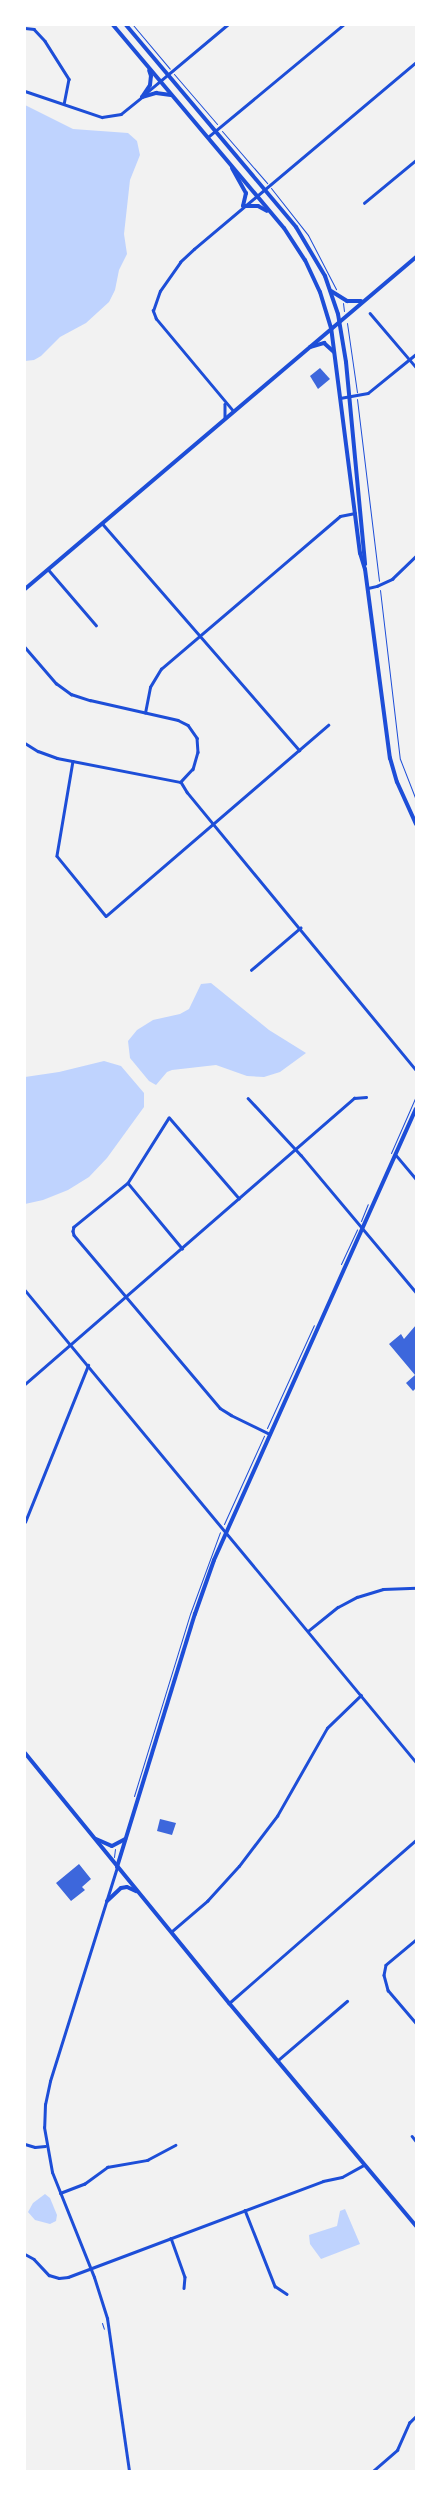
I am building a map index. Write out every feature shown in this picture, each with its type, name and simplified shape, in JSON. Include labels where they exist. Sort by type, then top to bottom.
[{"type":"main road","points":[[114,25],[273,215],[296,244],[309,266],[320,292],[331,327],[360,553],[365,569]]},
{"type":"main road","points":[[126,25],[303,237],[330,288],[339,320],[350,397],[365,569],[390,758],[397,782],[416,824]]},
{"type":"main road","points":[[142,97],[148,89],[151,78],[146,63]]},
{"type":"main road","points":[[142,97],[160,92],[174,96]]},
{"type":"main road","points":[[230,165],[234,176],[246,193],[243,206],[258,206],[273,215]]},
{"type":"main road","points":[[25,589],[416,256]]},
{"type":"main road","points":[[330,288],[347,301],[363,300]]},
{"type":"main road","points":[[306,349],[324,343],[335,354]]},
{"type":"main road","points":[[118,1867],[197,1606],[226,1531],[416,1109]]},
{"type":"main road","points":[[25,1753],[178,1942],[416,2226]]},
{"type":"main road","points":[[93,1837],[112,1846],[120,1844],[127,1838]]},
{"type":"main road","points":[[107,1901],[123,1887],[130,1888],[139,1894]]},
{"type":"street","points":[[25,91],[96,116],[112,116],[128,109],[227,25]]},
{"type":"street","points":[[208,137],[343,25]]},
{"type":"street","points":[[25,28],[34,29],[45,41],[69,79],[64,104]]},
{"type":"street","points":[[233,412],[160,325],[153,311],[160,291],[180,262],[264,188],[416,62]]},
{"type":"street","points":[[364,204],[416,160]]},
{"type":"street","points":[[370,313],[416,367]]},
{"type":"street","points":[[340,398],[357,396],[372,391],[416,354]]},
{"type":"street","points":[[225,402],[225,418]]},
{"type":"street","points":[[146,713],[150,688],[157,674],[340,516],[361,512]]},
{"type":"street","points":[[102,523],[299,750]]},
{"type":"street","points":[[368,588],[379,586],[392,579],[416,556]]},
{"type":"street","points":[[48,569],[96,626]]},
{"type":"street","points":[[25,647],[56,683],[71,694],[183,722],[195,733],[198,743],[197,760],[190,773],[182,782]]},
{"type":"street","points":[[73,761],[57,856],[106,916],[328,726]]},
{"type":"street","points":[[25,743],[48,756],[182,782]]},
{"type":"street","points":[[182,782],[187,792],[416,1070]]},
{"type":"street","points":[[251,970],[300,928]]},
{"type":"street","points":[[25,1384],[354,1098],[366,1097]]},
{"type":"street","points":[[248,1098],[363,1228],[416,1292]]},
{"type":"street","points":[[239,1199],[169,1118],[128,1183],[74,1227],[73,1230],[74,1235],[220,1408],[231,1416],[270,1434]]},
{"type":"street","points":[[396,1155],[416,1180]]},
{"type":"street","points":[[128,1183],[182,1248]]},
{"type":"street","points":[[25,1290],[415,1758],[416,1762]]},
{"type":"street","points":[[25,1522],[88,1365]]},
{"type":"street","points":[[308,1631],[338,1607],[357,1597],[383,1589],[416,1588]]},
{"type":"street","points":[[171,1932],[207,1901],[252,1851],[292,1793],[327,1728],[361,1695]]},
{"type":"street","points":[[229,2003],[416,1840]]},
{"type":"street","points":[[118,1867],[48,2090],[44,2121],[46,2146],[60,2192],[107,2318],[129,2471]]},
{"type":"street","points":[[416,1940],[386,1965],[384,1980],[388,1990],[416,2023]]},
{"type":"street","points":[[277,2061],[347,2001]]},
{"type":"street","points":[[412,2136],[416,2141]]},
{"type":"street","points":[[25,2144],[46,2146]]},
{"type":"street","points":[[60,2192],[84,2184],[107,2167],[146,2160],[175,2145]]},
{"type":"street","points":[[25,2254],[34,2259],[46,2272],[57,2278],[68,2277],[245,2210],[342,2176],[364,2165]]},
{"type":"street","points":[[245,2210],[274,2286],[287,2294]]},
{"type":"street","points":[[171,2238],[185,2277],[184,2288]]},
{"type":"street","points":[[373,2471],[397,2450],[409,2423],[416,2416]]},
{"type":"path","points":[[346,324],[357,396],[400,759],[416,800]]},
{"type":"water","points":[[25,105],[73,129],[128,133],[137,141],[140,155],[130,180],[124,234],[127,254],[119,270],[115,290],[109,302],[86,323],[60,337],[41,356],[34,360],[25,361]]},
{"type":"water","points":[[211,983],[269,1030],[306,1053],[280,1072],[264,1077],[247,1076],[216,1065],[172,1070],[167,1072],[156,1085],[149,1081],[130,1058],[128,1041],[137,1030],[153,1020],[180,1014],[189,1009],[201,984]]},
{"type":"water","points":[[104,1061],[121,1066],[144,1093],[144,1107],[107,1158],[89,1177],[68,1190],[43,1200],[25,1204],[25,1077],[59,1072]]},
{"type":"water","points":[[45,2194],[50,2198],[57,2215],[56,2221],[50,2224],[35,2220],[28,2212],[33,2203]]},
{"type":"water","points":[[345,2209],[360,2244],[321,2259],[310,2244],[309,2235],[337,2226],[340,2211]]},
{"type":"building","points":[[320,368],[330,379],[318,389],[310,376]]},
{"type":"building","points":[[416,1325],[416,1388],[413,1391],[406,1383],[415,1375],[389,1344],[401,1334],[404,1339]]},
{"type":"building","points":[[160,1819],[176,1823],[172,1835],[157,1831]]},
{"type":"building","points":[[79,1864],[91,1879],[82,1887],[85,1890],[71,1901],[56,1883]]}]
